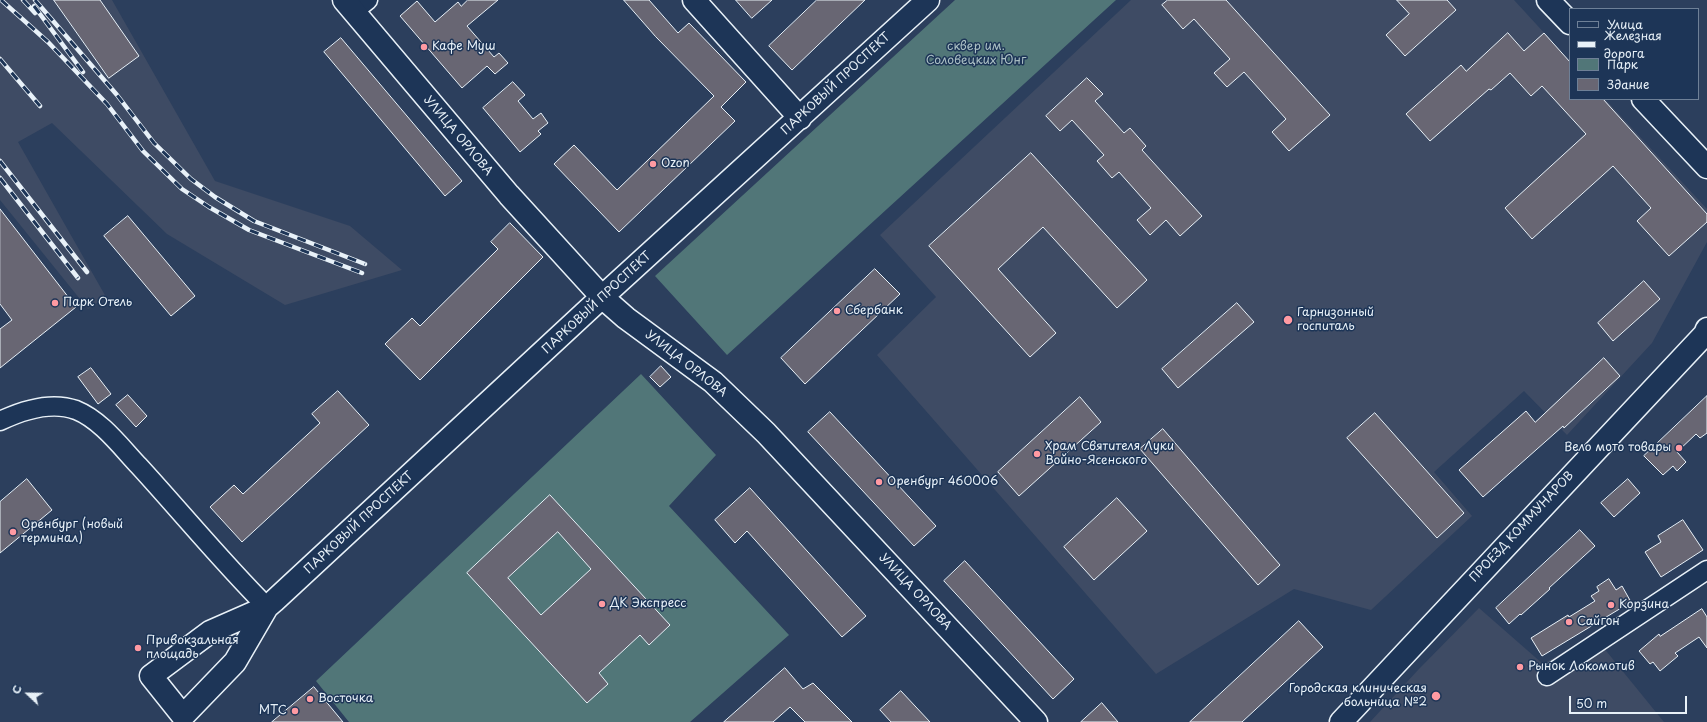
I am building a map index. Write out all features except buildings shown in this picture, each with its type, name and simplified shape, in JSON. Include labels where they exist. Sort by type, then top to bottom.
[{"type":"main road","points":[[694,0],[800,118]]},
{"type":"main road","name":"ПАРКОВЫЙ ПРОСПЕКТ","points":[[267,607],[210,632],[151,676],[183,716],[235,662],[267,607],[602,297],[928,0]]},
{"type":"main road","points":[[1548,0],[1569,22]]},
{"type":"main road","name":"УЛИЦА ОРЛОВА","points":[[355,4],[509,195],[602,297],[626,318],[713,382],[738,405],[772,439],[1036,722]]},
{"type":"main road","points":[[1644,100],[1707,167]]},
{"type":"main road","name":"ПРОЕЗД КОММУНАРОВ","points":[[1341,722],[1706,331]]},
{"type":"street","points":[[0,421],[34,409],[49,406],[70,409],[88,417],[104,430],[238,578],[267,607]]},
{"type":"street","points":[[1548,676],[1707,570]]},
{"type":"shaded area","points":[[0,0],[112,0],[215,181],[350,226],[402,270],[285,305],[167,234],[52,123],[18,142],[106,297],[88,309],[0,200]]},
{"type":"shaded area","name":"Гарнизонный госпиталь","points":[[1131,0],[1514,0],[1569,60],[1569,100],[1606,100],[1707,209],[1707,242],[1652,343],[1567,435],[1524,391],[1434,472],[1472,516],[1371,610],[1294,589],[1156,674],[877,355],[936,297],[880,235]]},
{"type":"shaded area","name":"Рынок Локомотив","points":[[1479,608],[1543,664],[1588,638],[1603,647],[1664,722],[1370,722],[1418,670]]},
{"type":"green space","name":"сквер им. Соловецких Юнг","points":[[955,0],[1116,0],[727,355],[655,276]]},
{"type":"green space","points":[[641,374],[716,455],[669,506],[789,635],[690,722],[349,722],[316,681]]},
{"type":"railway","points":[[1,0],[48,42],[107,104],[143,151],[182,189],[209,207],[249,230],[362,273]]},
{"type":"railway","points":[[23,0],[35,13]]},
{"type":"railway","points":[[35,0],[117,95],[154,143],[191,179],[215,197],[254,221],[365,264]]},
{"type":"railway","points":[[34,6],[83,72]]},
{"type":"railway","points":[[0,59],[40,106]]},
{"type":"railway","points":[[0,161],[87,272]]},
{"type":"railway","points":[[0,178],[78,278]]},
{"type":"place","name":"Кафе Муш","points":[[424,47]]},
{"type":"place","name":"Ozon","points":[[653,164]]},
{"type":"place","name":"Парк Отель","points":[[55,303]]},
{"type":"place","name":"Сбербанк","points":[[837,311]]},
{"type":"place","name":"Гарнизонный госпиталь","points":[[1288,320]]},
{"type":"place","name":"Вело мото товары","points":[[1679,448]]},
{"type":"place","name":"Храм Святителя Луки Войно-Ясенского","points":[[1037,454]]},
{"type":"place","name":"Оренбург 460006","points":[[879,482]]},
{"type":"place","name":"Оренбург (новый терминал)","points":[[13,532]]},
{"type":"place","name":"ДК Экспресс","points":[[602,604]]},
{"type":"place","name":"Корзина","points":[[1611,605]]},
{"type":"place","name":"Сайгон","points":[[1569,622]]},
{"type":"place","name":"Привокзальная площадь","points":[[138,648]]},
{"type":"place","name":"Рынок Локомотив","points":[[1520,667]]},
{"type":"place","name":"Городская клиническая больница №2","points":[[1436,696]]},
{"type":"place","name":"Восточка","points":[[310,699]]},
{"type":"place","name":"МТС","points":[[295,711]]}]
